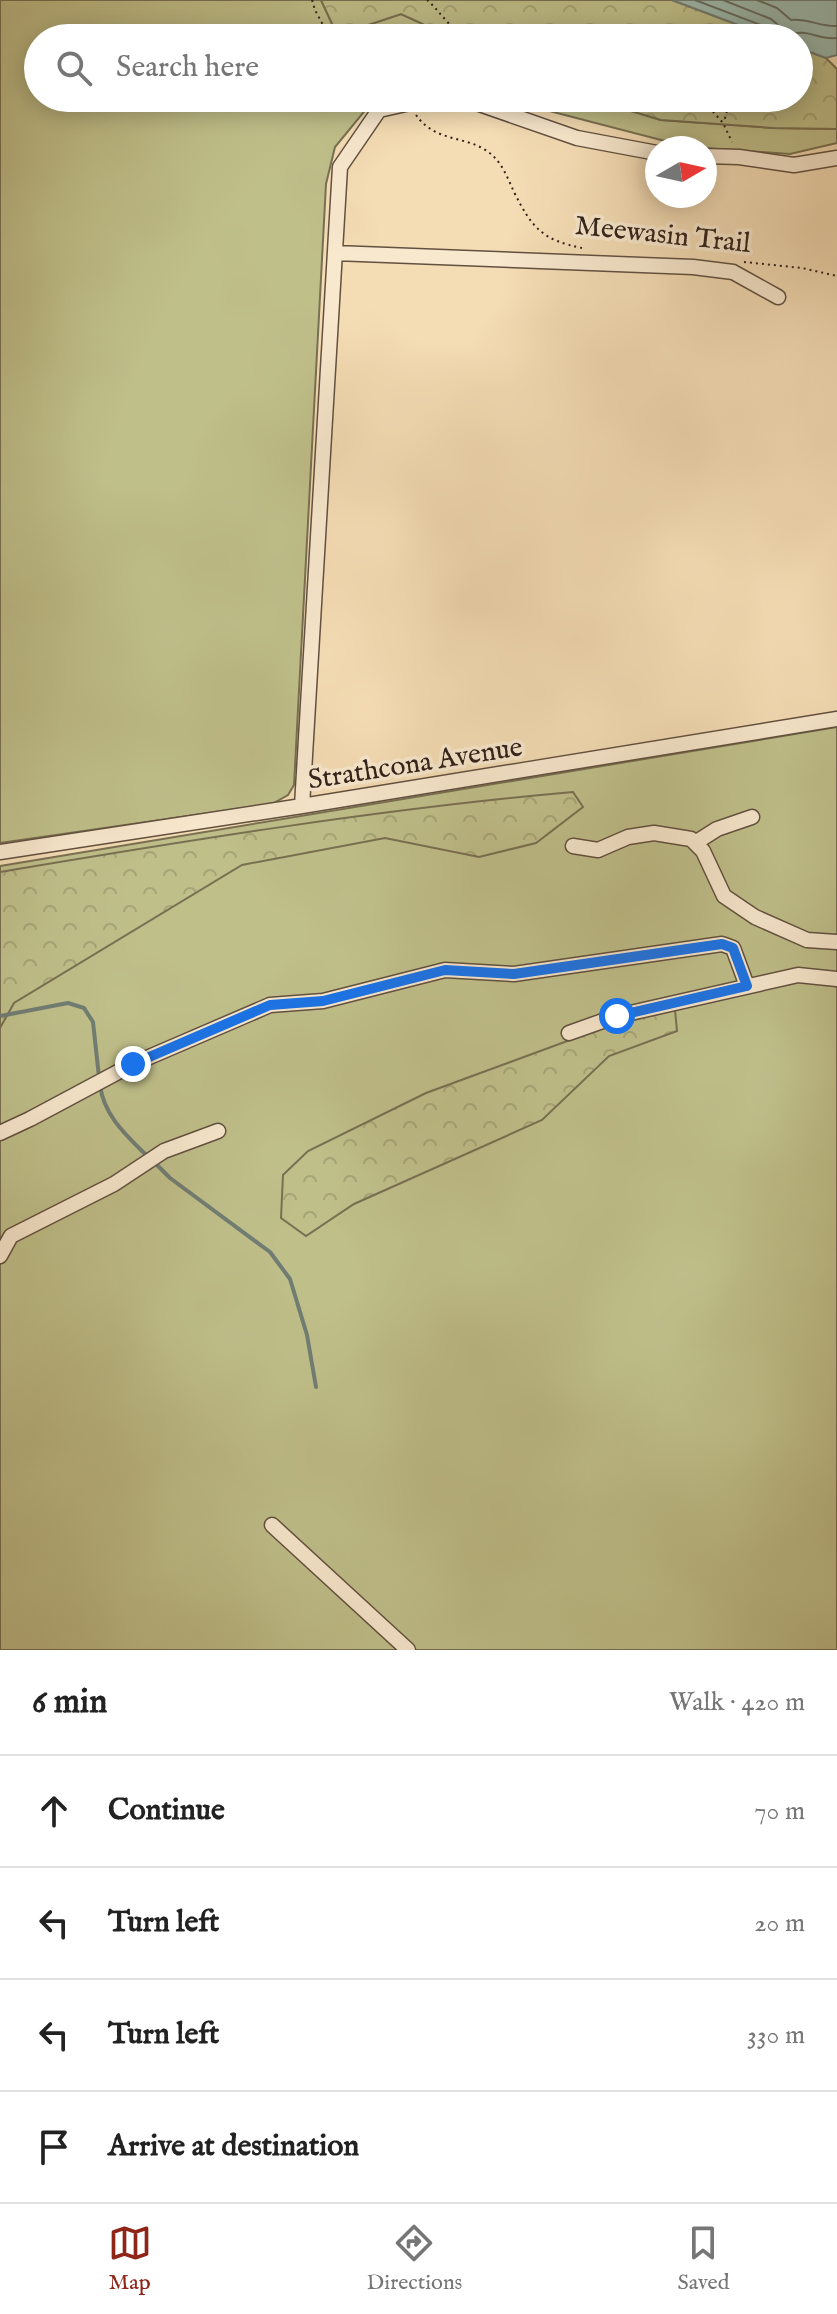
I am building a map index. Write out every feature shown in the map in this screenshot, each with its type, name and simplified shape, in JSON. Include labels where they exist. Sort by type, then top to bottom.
[{"type":"lane","points":[[302,806],[340,167],[378,112]]},
{"type":"lane","points":[[502,112],[577,138],[645,151]]},
{"type":"lane","points":[[717,156],[794,165],[837,158]]},
{"type":"lane","points":[[335,253],[693,267],[733,272],[778,297]]},
{"type":"lane","name":"Strathcona Avenue","points":[[0,852],[837,719]]},
{"type":"lane","points":[[695,843],[717,829],[752,817]]},
{"type":"lane","points":[[573,846],[598,850],[628,837],[654,833],[691,839],[703,851],[724,896],[755,917],[807,940],[837,942]]},
{"type":"lane","points":[[0,1133],[133,1064],[270,1005],[323,1001],[445,970],[514,974],[722,944],[733,948],[747,986]]},
{"type":"lane","points":[[569,1033],[617,1016],[798,975],[837,979]]},
{"type":"lane","points":[[0,1256],[11,1236],[114,1184],[164,1151],[218,1131]]},
{"type":"lane","points":[[272,1525],[408,1650]]},
{"type":"path","points":[[312,0],[322,24]]},
{"type":"path","points":[[427,0],[450,24]]},
{"type":"path","name":"Meewasin Trail","points":[[416,112],[425,127],[482,148],[495,158],[541,233],[555,241],[583,249]]},
{"type":"path","points":[[713,112],[723,123],[739,157]]},
{"type":"path","points":[[723,123],[727,112]]},
{"type":"path","name":"Meewasin Trail","points":[[737,261],[802,268],[837,276]]},
{"type":"green space","points":[[0,0],[321,0],[332,24],[24,24],[24,112],[364,112],[335,147],[326,184],[294,785],[288,795],[272,804],[0,843]]},
{"type":"green space","points":[[321,0],[672,0],[736,24],[423,24],[401,14],[371,24],[332,24]]},
{"type":"green space","points":[[401,14],[423,24],[371,24]]},
{"type":"green space","points":[[813,53],[826,58],[837,69],[837,129],[661,120],[634,112],[813,112]]},
{"type":"green space","points":[[553,112],[634,112],[661,120],[837,129],[837,143],[790,154],[717,149],[717,136],[646,136]]},
{"type":"green space","points":[[837,727],[837,1650],[0,1650],[0,866]]},
{"type":"green space","points":[[573,792],[583,807],[536,843],[479,857],[385,838],[242,865],[14,1003],[0,1028],[0,872],[357,816]]},
{"type":"green space","points":[[675,1010],[677,1031],[609,1056],[542,1120],[354,1204],[306,1236],[281,1218],[283,1175],[308,1151],[426,1093],[608,1026]]},
{"type":"water","points":[[672,0],[837,0],[837,55],[826,58],[813,53],[813,24],[736,24]]},
{"type":"waterway","points":[[0,1016],[68,1003],[84,1008],[93,1022],[99,1077]]},
{"type":"waterway","points":[[100,1085],[111,1116],[147,1156]]},
{"type":"waterway","points":[[154,1162],[170,1178],[270,1252],[290,1279],[307,1335],[316,1387]]},
{"type":"route","points":[[133,1064],[270,1005],[323,1001],[445,970],[514,974],[722,944],[733,948],[747,986],[617,1016]]}]
